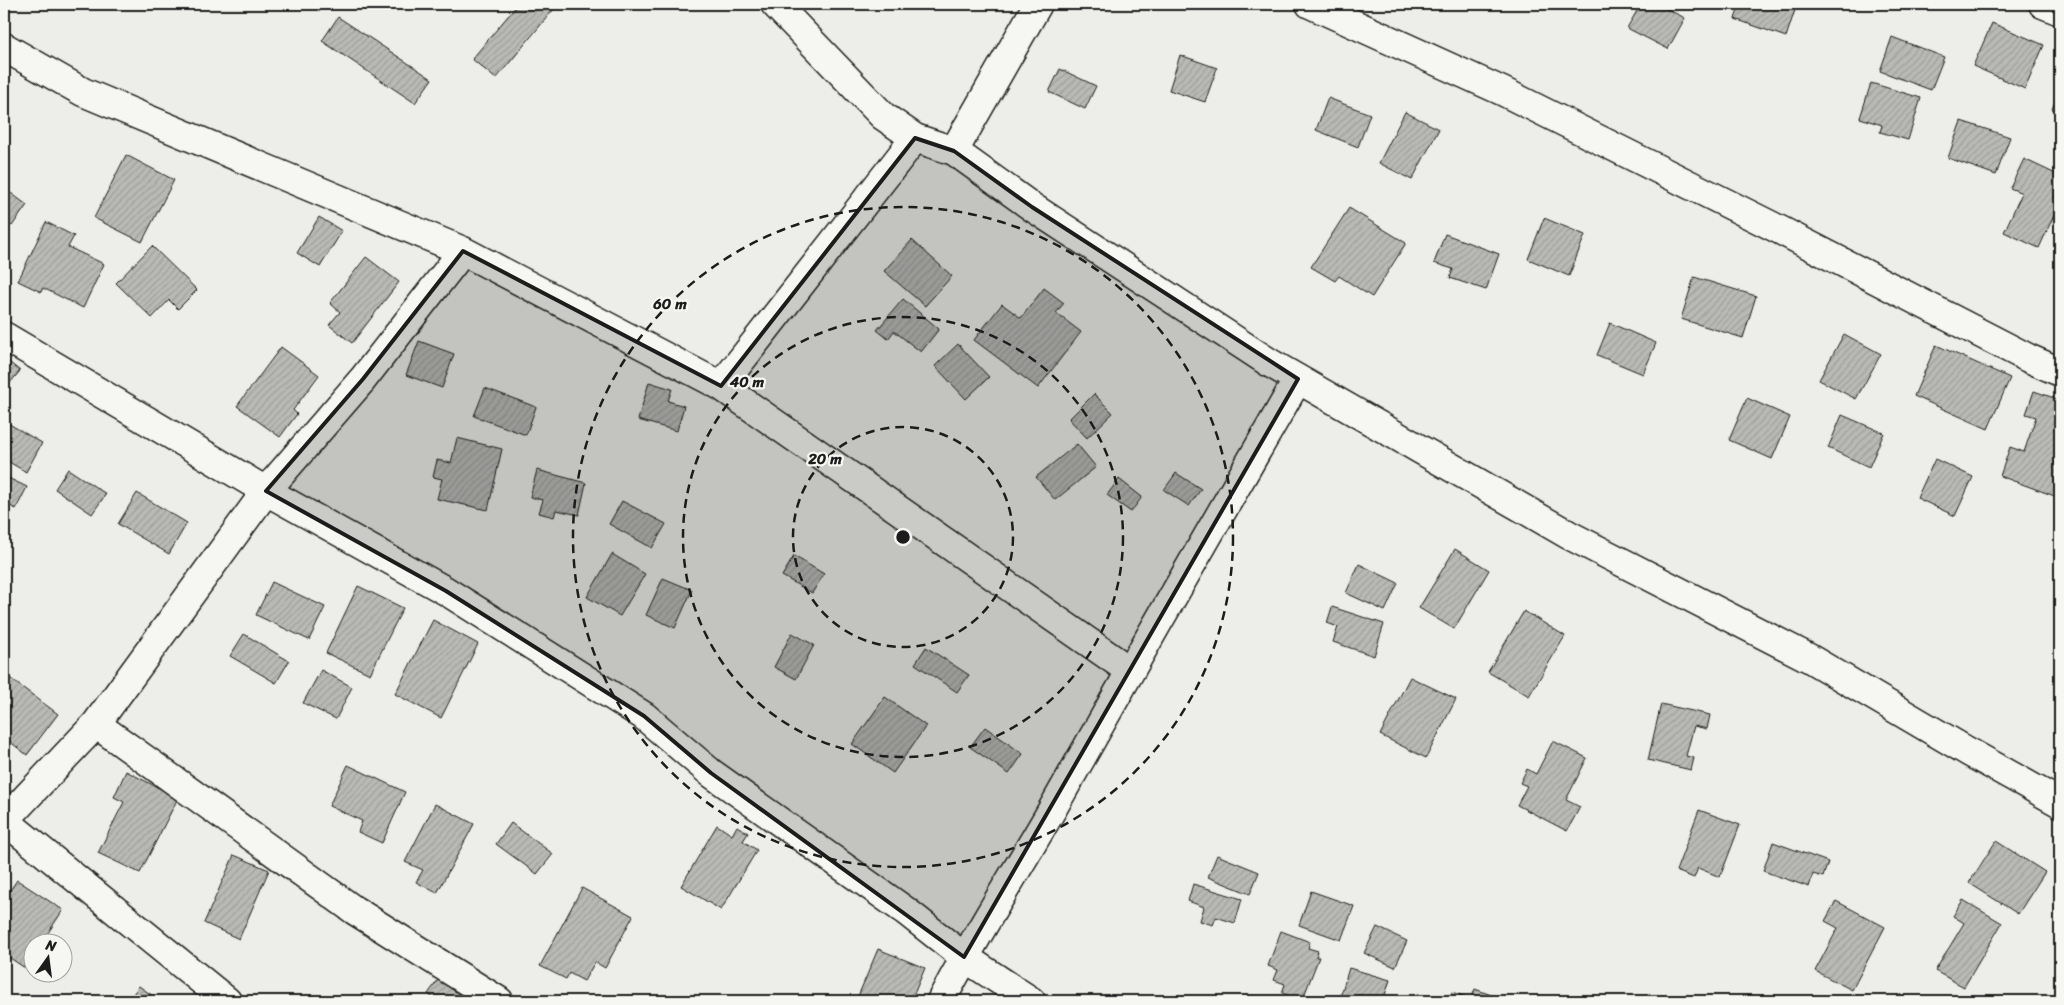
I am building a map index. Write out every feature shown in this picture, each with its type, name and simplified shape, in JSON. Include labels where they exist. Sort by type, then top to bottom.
[{"type":"street","points":[[775,4],[883,116],[915,138],[954,151],[1032,207],[1270,363],[1569,534],[1809,658],[2060,803]]},
{"type":"street","points":[[954,151],[1038,4]]},
{"type":"street","points":[[1310,4],[1502,91],[1780,230],[2028,358],[2060,372]]},
{"type":"street","points":[[2042,4],[2060,11]]},
{"type":"street","points":[[4,47],[83,92],[463,251],[721,386],[1130,671]]},
{"type":"street","points":[[721,386],[915,138]]},
{"type":"street","points":[[227,1001],[4,821],[96,724],[266,491],[363,378],[463,251]]},
{"type":"street","points":[[4,336],[266,491],[446,591],[644,716],[711,773],[907,912],[964,956],[1031,1001]]},
{"type":"street","points":[[941,1001],[964,956],[1042,826],[1298,379]]},
{"type":"street","points":[[96,724],[354,910],[499,1001]]},
{"type":"highlighted area","points":[[915,138],[954,151],[1032,207],[1298,379],[964,957],[711,773],[644,716],[446,591],[266,491],[363,379],[463,251],[721,386]]},
{"type":"building","points":[[518,4],[558,4],[496,79],[472,59]]},
{"type":"building","points":[[1641,4],[1657,4],[1685,18],[1668,49],[1627,28]]},
{"type":"building","points":[[1740,4],[1797,4],[1786,37],[1735,19]]},
{"type":"building","points":[[338,17],[432,79],[415,103],[322,41]]},
{"type":"building","points":[[1992,23],[2044,45],[2025,89],[1973,66]]},
{"type":"building","points":[[1892,37],[1944,57],[1931,90],[1880,71]]},
{"type":"building","points":[[1180,55],[1217,68],[1205,102],[1169,90]]},
{"type":"building","points":[[1060,69],[1096,86],[1085,109],[1049,92]]},
{"type":"building","points":[[1871,83],[1921,98],[1908,140],[1880,132],[1882,125],[1860,118]]},
{"type":"building","points":[[2060,89],[2060,112],[2052,109]]},
{"type":"building","points":[[1328,98],[1370,114],[1358,147],[1316,130]]},
{"type":"building","points":[[1405,112],[1439,129],[1412,180],[1379,163]]},
{"type":"building","points":[[1961,121],[2010,137],[1996,175],[1948,158]]},
{"type":"building","points":[[126,155],[174,180],[142,242],[94,218]]},
{"type":"building","points":[[2024,159],[2060,176],[2060,202],[2039,248],[2004,232],[2022,193],[2010,188]]},
{"type":"building","points":[[4,188],[27,205],[12,226],[4,220]]},
{"type":"building","points":[[1349,208],[1406,243],[1372,297],[1339,276],[1335,281],[1311,267]]},
{"type":"building","points":[[319,217],[342,231],[320,267],[297,253]]},
{"type":"building","points":[[1544,218],[1585,235],[1569,276],[1528,259]]},
{"type":"building","points":[[46,222],[74,236],[68,247],[104,264],[83,308],[43,288],[41,292],[18,281]]},
{"type":"building","points":[[1445,234],[1499,254],[1486,290],[1450,278],[1453,269],[1434,263]]},
{"type":"building","points":[[912,240],[952,276],[925,306],[884,271]]},
{"type":"building","points":[[152,246],[197,290],[178,309],[169,300],[152,318],[116,283]]},
{"type":"building","points":[[366,257],[399,282],[352,343],[329,325],[340,312],[330,303]]},
{"type":"building","points":[[1694,277],[1756,296],[1743,338],[1681,319]]},
{"type":"building","points":[[1044,288],[1064,303],[1056,313],[1081,332],[1038,388],[974,340],[1002,304],[1021,318]]},
{"type":"building","points":[[903,299],[939,329],[921,352],[894,331],[888,339],[877,330]]},
{"type":"building","points":[[1610,323],[1656,343],[1643,374],[1597,355]]},
{"type":"building","points":[[1844,334],[1881,354],[1856,399],[1819,380]]},
{"type":"building","points":[[419,341],[454,354],[442,388],[406,375]]},
{"type":"building","points":[[958,344],[989,377],[966,399],[935,366]]},
{"type":"building","points":[[1936,345],[2010,378],[1988,429],[1914,396]]},
{"type":"building","points":[[281,347],[319,375],[293,410],[297,414],[280,437],[237,406]]},
{"type":"building","points":[[4,358],[20,371],[4,390]]},
{"type":"building","points":[[649,382],[672,389],[668,401],[684,406],[677,431],[638,420]]},
{"type":"building","points":[[485,388],[536,407],[526,435],[474,416]]},
{"type":"building","points":[[2034,391],[2060,400],[2060,498],[2000,476],[2010,447],[2024,452],[2036,417],[2026,414]]},
{"type":"building","points":[[1094,394],[1113,413],[1087,438],[1069,419]]},
{"type":"building","points":[[1747,398],[1790,417],[1772,459],[1729,440]]},
{"type":"building","points":[[1842,415],[1884,433],[1869,467],[1828,448]]},
{"type":"building","points":[[4,421],[42,443],[26,472],[4,459]]},
{"type":"building","points":[[457,438],[502,449],[488,510],[437,499],[442,479],[433,477],[437,460],[451,463]]},
{"type":"building","points":[[1077,444],[1096,467],[1055,500],[1036,477]]},
{"type":"building","points":[[1935,459],[1973,477],[1955,516],[1917,498]]},
{"type":"building","points":[[68,469],[106,494],[92,514],[55,489]]},
{"type":"building","points":[[537,470],[586,483],[579,515],[556,510],[554,517],[539,513],[543,500],[530,497]]},
{"type":"building","points":[[1176,473],[1201,489],[1189,506],[1164,490]]},
{"type":"building","points":[[4,476],[27,487],[16,509],[4,503]]},
{"type":"building","points":[[1119,479],[1142,497],[1131,512],[1107,495]]},
{"type":"building","points":[[137,493],[187,523],[169,554],[118,524]]},
{"type":"building","points":[[622,501],[666,524],[652,548],[609,524]]},
{"type":"building","points":[[1455,549],[1489,570],[1454,629],[1419,608]]},
{"type":"building","points":[[612,554],[645,574],[620,616],[587,597]]},
{"type":"building","points":[[794,556],[824,574],[812,593],[782,576]]},
{"type":"building","points":[[1359,564],[1398,583],[1385,611],[1346,593]]},
{"type":"building","points":[[663,578],[692,590],[675,628],[646,615]]},
{"type":"building","points":[[272,582],[325,607],[309,640],[256,615]]},
{"type":"building","points":[[358,586],[403,608],[370,674],[326,653]]},
{"type":"building","points":[[1332,607],[1384,624],[1374,656],[1333,642],[1338,627],[1327,623]]},
{"type":"building","points":[[1524,611],[1565,636],[1529,696],[1488,672]]},
{"type":"building","points":[[433,620],[478,644],[441,718],[395,694]]},
{"type":"building","points":[[792,633],[814,645],[796,679],[774,667]]},
{"type":"building","points":[[244,634],[289,661],[276,683],[230,656]]},
{"type":"building","points":[[926,647],[969,675],[957,692],[915,664]]},
{"type":"building","points":[[321,670],[352,687],[336,719],[303,703]]},
{"type":"building","points":[[7,676],[58,714],[27,755],[4,737],[4,681]]},
{"type":"building","points":[[1410,677],[1456,699],[1426,758],[1380,735]]},
{"type":"building","points":[[885,697],[926,726],[893,773],[852,744]]},
{"type":"building","points":[[1661,704],[1710,715],[1707,729],[1694,726],[1686,756],[1694,758],[1691,770],[1648,760]]},
{"type":"building","points":[[985,727],[1023,754],[1009,774],[970,747]]},
{"type":"building","points":[[1553,741],[1587,758],[1566,800],[1580,807],[1567,831],[1517,805],[1527,786],[1520,783],[1527,769],[1536,774]]},
{"type":"building","points":[[348,765],[405,792],[382,843],[358,832],[362,821],[329,806]]},
{"type":"building","points":[[126,771],[178,798],[140,873],[98,853],[124,802],[114,797]]},
{"type":"building","points":[[435,804],[474,824],[437,893],[416,882],[423,870],[405,862]]},
{"type":"building","points":[[1699,810],[1740,825],[1720,877],[1698,868],[1694,878],[1676,871]]},
{"type":"building","points":[[511,823],[553,854],[537,874],[496,844]]},
{"type":"building","points":[[717,825],[732,835],[737,826],[748,833],[743,841],[757,850],[721,910],[681,886]]},
{"type":"building","points":[[1996,841],[2045,872],[2018,914],[1969,883]]},
{"type":"building","points":[[1773,842],[1828,862],[1823,877],[1813,874],[1809,887],[1763,871]]},
{"type":"building","points":[[234,855],[269,870],[239,939],[204,923]]},
{"type":"building","points":[[1217,855],[1259,872],[1250,894],[1208,877]]},
{"type":"building","points":[[17,880],[63,910],[49,932],[22,932],[22,966],[4,954],[4,911],[8,904],[4,899]]},
{"type":"building","points":[[1193,884],[1242,899],[1235,923],[1216,917],[1213,925],[1200,921],[1204,907],[1188,901]]},
{"type":"building","points":[[582,888],[633,916],[605,968],[595,962],[584,981],[569,973],[566,979],[540,966]]},
{"type":"building","points":[[1311,891],[1354,906],[1341,940],[1299,925]]},
{"type":"building","points":[[1963,900],[2002,923],[1964,987],[1935,971],[1964,923],[1953,916]]},
{"type":"building","points":[[1836,901],[1885,927],[1852,990],[1815,971],[1838,928],[1825,921]]},
{"type":"building","points":[[1377,927],[1407,941],[1395,967],[1364,953]]},
{"type":"building","points":[[1281,931],[1310,942],[1308,948],[1318,951],[1316,957],[1319,957],[1302,1001],[1282,993],[1285,984],[1274,980],[1278,970],[1268,966]]},
{"type":"building","points":[[878,949],[925,968],[911,1001],[856,1001]]},
{"type":"building","points":[[1349,968],[1390,980],[1383,1001],[1358,995],[1356,1001],[1339,1001]]},
{"type":"building","points":[[443,973],[477,1001],[438,1001],[428,994]]},
{"type":"building","points":[[139,986],[160,1001],[128,1001]]},
{"type":"building","points":[[1475,989],[1494,996],[1492,1001],[1448,1001],[1452,992],[1471,999]]}]
